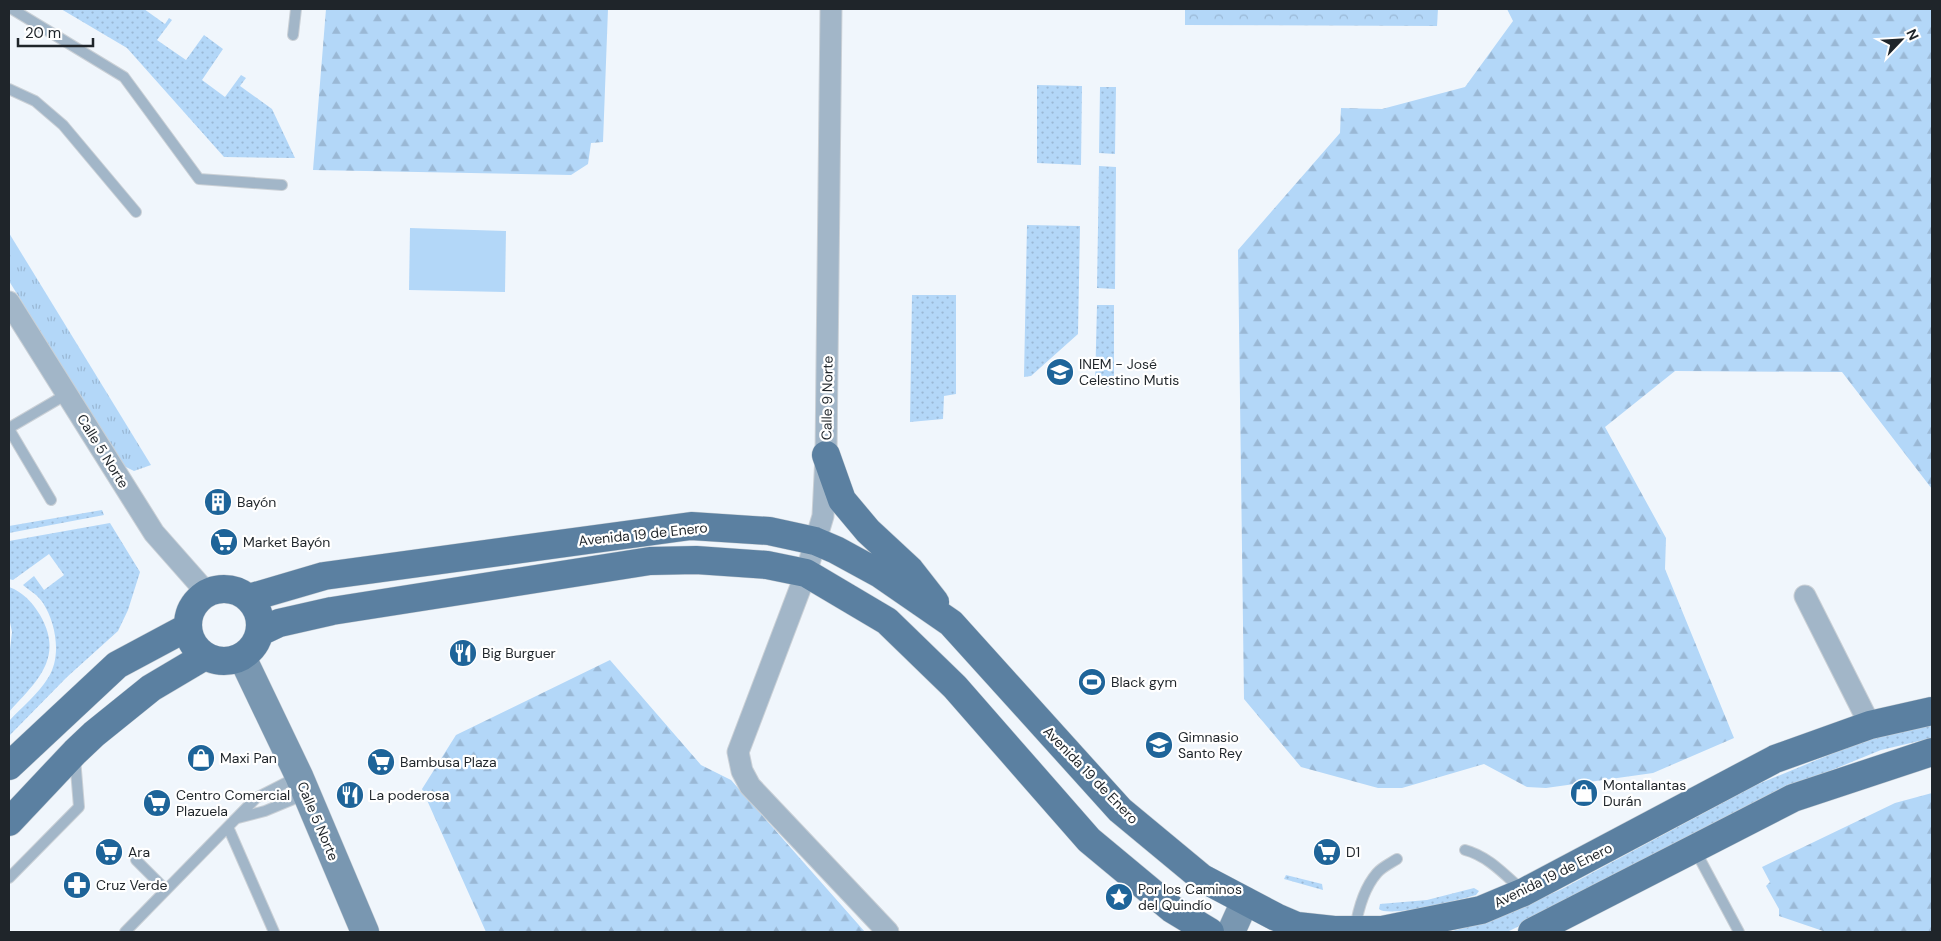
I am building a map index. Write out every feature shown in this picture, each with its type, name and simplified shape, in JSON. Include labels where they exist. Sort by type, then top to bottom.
[{"type":"main road","points":[[826,455],[842,500],[868,531],[910,570],[951,623]]},
{"type":"main road","name":"Avenida 19 de Enero","points":[[249,598],[324,576],[691,526],[769,531],[815,541],[880,574],[951,623],[1120,810],[1202,878],[1297,926],[1334,930],[1382,930],[1481,910],[1524,892],[1776,759],[1870,725],[1932,711]]},
{"type":"main road","name":"Avenida 19 de Enero","points":[[260,632],[279,623],[332,611],[650,561],[696,560],[767,565],[806,573],[887,621],[955,687],[1089,840],[1172,909],[1210,932]]},
{"type":"main road","points":[[217,589],[239,592],[249,598],[259,615],[260,632],[252,650],[233,661],[224,662],[205,656],[194,646],[190,637],[188,617],[198,599],[217,589]]},
{"type":"main road","points":[[9,766],[117,666],[188,627]]},
{"type":"main road","points":[[9,822],[75,752],[150,688],[205,656]]},
{"type":"main road","points":[[1532,932],[1793,798],[1932,752]]},
{"type":"street","name":"Calle 9 Norte","points":[[831,9],[826,455],[823,516],[806,573],[738,752],[742,771],[750,786],[888,932]]},
{"type":"street","name":"Calle 5 Norte","points":[[9,302],[154,533],[207,593]]},
{"type":"street","points":[[1805,596],[1870,725]]},
{"type":"street","name":"Calle 5 Norte","points":[[242,657],[302,785],[364,932]]},
{"type":"street","points":[[1231,932],[1245,901]]},
{"type":"lane","points":[[12,9],[124,77],[199,179],[282,185]]},
{"type":"lane","points":[[293,35],[296,9]]},
{"type":"lane","points":[[9,88],[35,101],[63,125],[136,212]]},
{"type":"lane","points":[[51,500],[9,428],[67,394]]},
{"type":"lane","points":[[9,878],[79,807],[75,752]]},
{"type":"lane","points":[[231,823],[264,811],[302,785]]},
{"type":"lane","points":[[124,932],[256,798],[302,785]]},
{"type":"lane","points":[[231,823],[274,932]]},
{"type":"lane","points":[[1465,850],[1475,853],[1488,861],[1524,892]]},
{"type":"lane","points":[[1695,850],[1739,932]]},
{"type":"lane","points":[[1355,930],[1358,912],[1370,883],[1378,871],[1397,859]]},
{"type":"lane","points":[[136,860],[166,890]]},
{"type":"green space","points":[[61,9],[144,9],[165,24],[169,18],[172,20],[157,40],[186,60],[204,35],[223,49],[202,80],[225,97],[241,75],[246,78],[240,86],[272,109],[295,158],[224,157],[127,48]]},
{"type":"green space","points":[[326,9],[608,9],[603,142],[591,143],[588,164],[571,175],[313,170]]},
{"type":"green space","points":[[1185,9],[1438,9],[1437,26],[1185,25]]},
{"type":"green space","points":[[1507,9],[1932,9],[1932,489],[1842,372],[1675,371],[1605,427],[1666,538],[1665,569],[1734,738],[1653,773],[1546,788],[1527,787],[1484,764],[1402,788],[1378,788],[1301,767],[1244,699],[1238,250],[1340,133],[1341,108],[1382,109],[1465,87],[1513,21]]},
{"type":"green space","points":[[1037,85],[1082,86],[1081,165],[1037,163]]},
{"type":"green space","points":[[1100,87],[1116,87],[1115,154],[1099,153]]},
{"type":"green space","points":[[1099,166],[1116,167],[1115,289],[1097,288]]},
{"type":"green space","points":[[1027,225],[1080,226],[1078,334],[1031,376],[1024,377]]},
{"type":"green space","points":[[410,228],[506,231],[505,292],[409,290]]},
{"type":"green space","points":[[9,233],[151,465],[134,471],[124,466],[9,281]]},
{"type":"green space","points":[[912,295],[956,295],[956,394],[944,396],[943,419],[910,422]]},
{"type":"green space","points":[[1097,305],[1114,305],[1114,387],[1095,386]]},
{"type":"green space","points":[[102,510],[104,515],[9,533],[9,526]]},
{"type":"green space","points":[[110,523],[140,572],[128,610],[118,631],[67,677],[9,736],[9,721],[48,678],[55,660],[56,650],[54,630],[48,611],[39,598],[23,585],[34,576],[44,590],[64,575],[49,554],[13,580],[9,579],[9,541]]},
{"type":"green space","points":[[9,587],[23,595],[37,610],[47,630],[49,644],[48,657],[44,668],[29,690],[9,712],[9,658],[12,632],[9,617]]},
{"type":"green space","points":[[610,660],[701,765],[731,780],[865,932],[486,932],[422,789],[456,735]]},
{"type":"green space","points":[[1932,722],[1932,738],[1881,750],[1763,798],[1570,901],[1507,932],[1448,932],[1493,920],[1562,889],[1756,785],[1875,736]]},
{"type":"green space","points":[[1932,793],[1932,932],[1826,932],[1779,916],[1779,909],[1766,886],[1770,882],[1762,867],[1895,803]]},
{"type":"green space","points":[[1286,875],[1322,884],[1323,890],[1284,879]]},
{"type":"green space","points":[[1474,888],[1479,891],[1476,895],[1441,904],[1410,910],[1385,911],[1379,909],[1380,904],[1427,900]]},
{"type":"place","name":"INEM - José Celestino Mutis","points":[[1060,372]]},
{"type":"place","name":"Bayón","points":[[218,502]]},
{"type":"place","name":"Market Bayón","points":[[224,542]]},
{"type":"place","name":"Big Burguer","points":[[463,653]]},
{"type":"place","name":"Black gym","points":[[1092,682]]},
{"type":"place","name":"Gimnasio Santo Rey","points":[[1159,745]]},
{"type":"place","name":"Maxi Pan","points":[[201,758]]},
{"type":"place","name":"Bambusa Plaza","points":[[381,762]]},
{"type":"place","name":"Montallantas Durán","points":[[1584,793]]},
{"type":"place","name":"La poderosa","points":[[350,795]]},
{"type":"place","name":"Centro Comercial Plazuela","points":[[157,803]]},
{"type":"place","name":"Ara","points":[[109,852]]},
{"type":"place","name":"D1","points":[[1327,852]]},
{"type":"place","name":"Cruz Verde","points":[[77,885]]},
{"type":"place","name":"Por los Caminos del Quindío","points":[[1119,897]]}]
